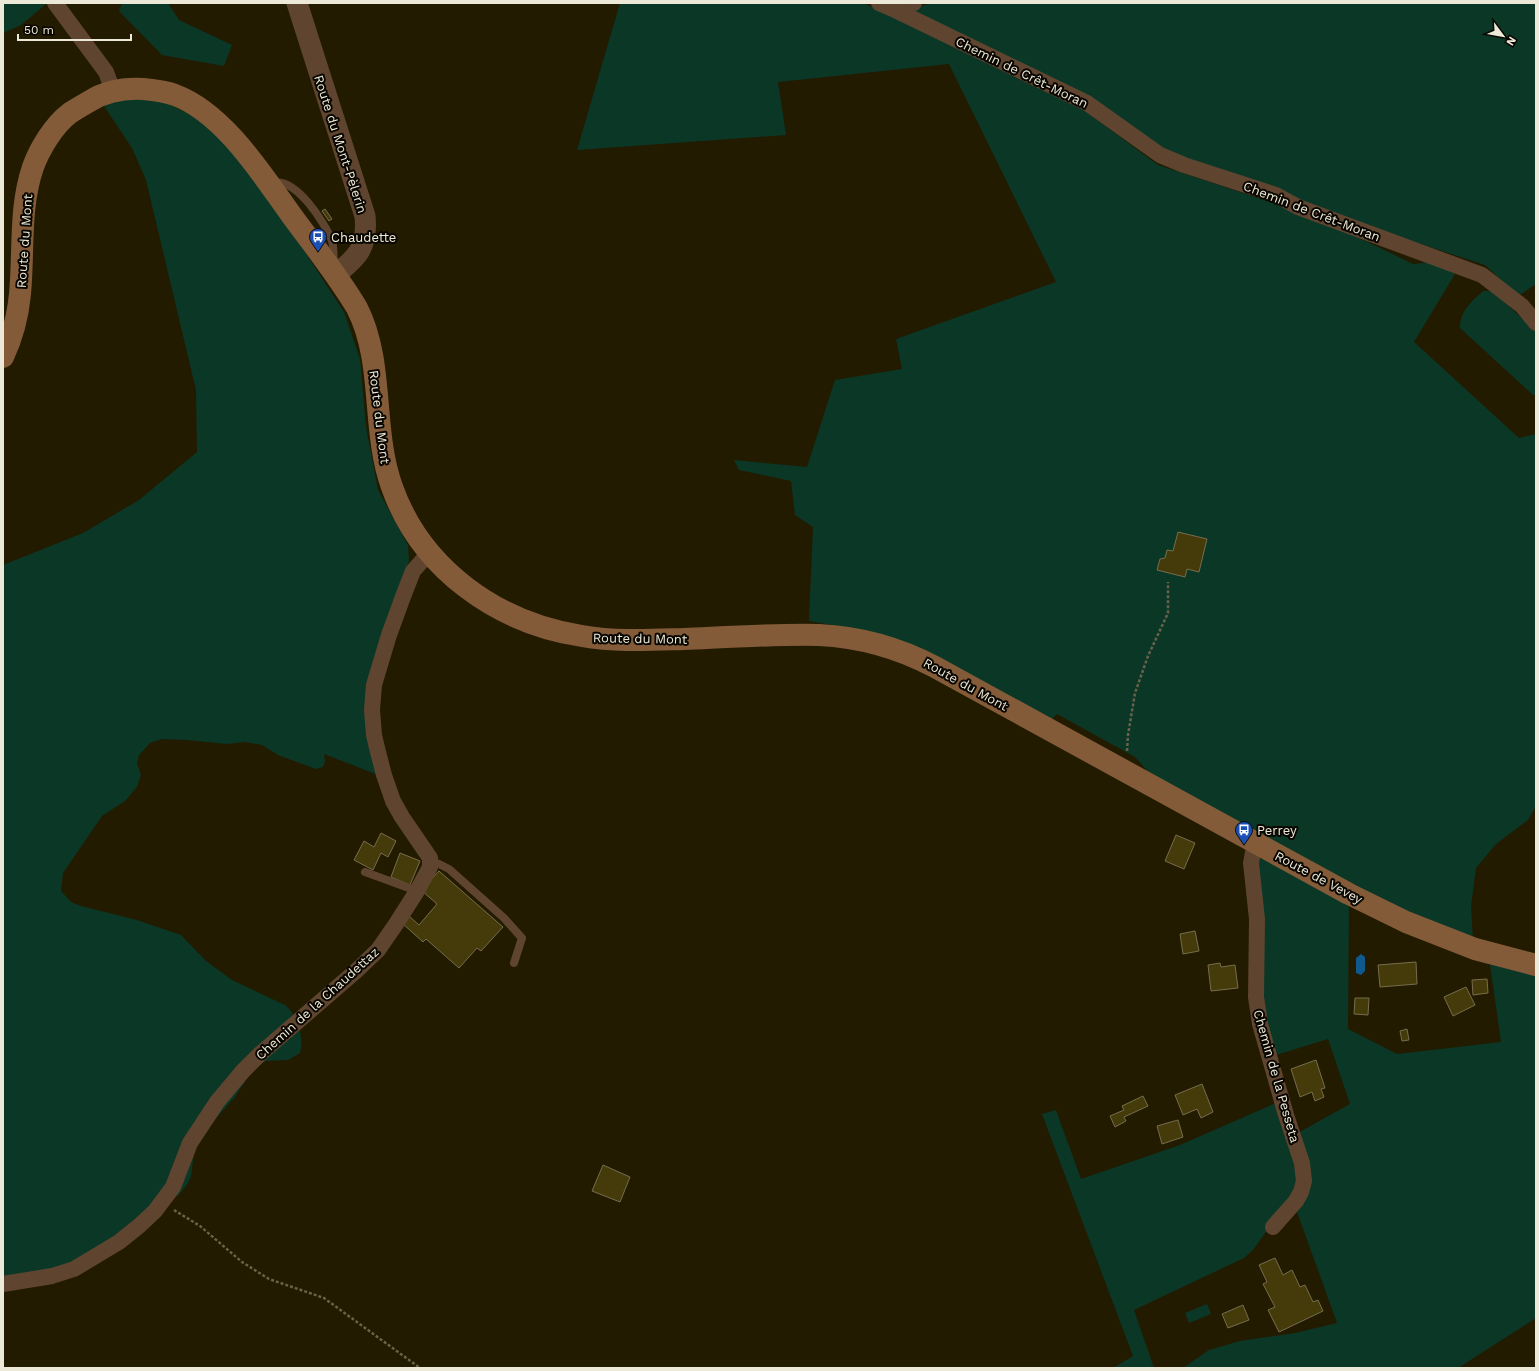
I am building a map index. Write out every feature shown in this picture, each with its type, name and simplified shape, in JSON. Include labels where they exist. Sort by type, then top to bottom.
[{"type":"main road","name":"Route du Mont","points":[[3,357],[13,329],[20,295],[25,204],[29,180],[38,154],[46,139],[69,114],[95,98],[113,91],[129,88],[160,91],[176,95],[190,102],[206,113],[219,124],[247,155],[335,275],[362,316],[374,365],[380,430],[391,486],[405,517],[429,553],[459,582],[487,602],[529,622],[551,629],[576,635],[619,640],[825,635],[848,637],[895,649],[928,663],[1120,768]]},
{"type":"main road","name":"Route de Vevey","points":[[1120,768],[1349,894],[1406,922],[1475,949],[1536,965]]},
{"type":"street","points":[[56,3],[106,72],[113,91]]},
{"type":"street","name":"Route du Mont-Pèlerin","points":[[297,3],[365,216],[366,232],[362,248],[356,257],[335,275]]},
{"type":"street","points":[[885,6],[914,3]]},
{"type":"street","name":"Chemin de Crêt-Moran","points":[[885,6],[1087,103],[1160,155],[1184,165],[1276,194],[1298,207],[1482,275],[1522,306],[1536,323]]},
{"type":"street","points":[[429,553],[412,571],[405,589],[374,685],[372,710],[376,748],[393,802],[428,854],[431,862]]},
{"type":"street","name":"Chemin de la Pesseta","points":[[1255,842],[1251,863],[1257,919],[1256,997],[1260,1024],[1302,1163],[1304,1181],[1301,1192],[1296,1201],[1273,1227]]},
{"type":"street","name":"Chemin de la Chaudettaz","points":[[3,1284],[52,1276],[77,1267],[129,1235],[162,1203],[173,1187],[186,1152],[198,1129],[230,1085],[260,1054],[356,971],[378,950],[417,891],[431,862]]},
{"type":"lane","points":[[431,862],[449,869],[504,918],[522,938],[514,963]]},
{"type":"lane","points":[[365,872],[417,891]]},
{"type":"path","points":[[1120,768],[1128,735],[1135,693],[1148,656],[1168,613],[1168,582]]},
{"type":"path","points":[[162,1203],[200,1226],[242,1262],[269,1279],[324,1298],[420,1368]]},
{"type":"green space","points":[[3,3],[46,4],[21,25],[3,33]]},
{"type":"green space","points":[[122,3],[168,3],[179,20],[232,45],[224,66],[162,55],[119,11]]},
{"type":"green space","points":[[620,3],[863,3],[926,30],[992,66],[1082,109],[1158,165],[1286,207],[1349,233],[1413,264],[1433,262],[1455,274],[1414,342],[1519,438],[1536,434],[1536,806],[1528,820],[1496,844],[1476,868],[1471,906],[1473,940],[1402,911],[1151,775],[1135,757],[1057,714],[1052,719],[871,632],[809,621],[813,527],[795,515],[791,481],[739,470],[734,460],[807,467],[835,380],[902,369],[896,339],[1056,282],[949,64],[778,82],[786,135],[577,150]]},
{"type":"green space","points":[[932,3],[1536,3],[1536,284],[1518,296],[1485,265],[1318,210],[1156,148],[907,10]]},
{"type":"green space","points":[[154,96],[218,129],[264,189],[344,312],[360,359],[366,427],[378,490],[408,545],[409,561],[388,623],[369,692],[378,775],[324,754],[325,761],[323,767],[316,769],[278,755],[262,745],[245,742],[227,744],[162,739],[150,743],[139,755],[137,763],[141,775],[137,787],[125,801],[102,816],[63,873],[61,891],[71,902],[81,906],[137,920],[181,935],[206,961],[232,980],[285,1005],[297,1021],[301,1047],[300,1053],[288,1060],[265,1061],[251,1072],[235,1097],[203,1133],[194,1153],[191,1176],[188,1183],[179,1195],[148,1211],[79,1262],[3,1280],[3,565],[83,533],[139,500],[197,452],[196,390],[146,180],[132,148],[100,100]]},
{"type":"green space","points":[[1483,291],[1493,291],[1536,332],[1536,395],[1533,395],[1460,328],[1460,322],[1467,307]]},
{"type":"green space","points":[[1259,859],[1266,859],[1349,905],[1348,1029],[1397,1054],[1501,1042],[1490,964],[1536,973],[1536,1318],[1458,1368],[1183,1368],[1209,1350],[1240,1341],[1295,1333],[1337,1323],[1297,1212],[1307,1192],[1296,1134],[1350,1104],[1328,1039],[1273,1056],[1261,1007]]},
{"type":"green space","points":[[1278,1102],[1298,1167],[1299,1186],[1253,1250],[1244,1258],[1134,1310],[1154,1368],[1113,1368],[1133,1356],[1042,1114],[1056,1110],[1081,1179],[1180,1145]]},
{"type":"green space","points":[[1207,1304],[1211,1314],[1189,1323],[1185,1313]]},
{"type":"water","points":[[1361,954],[1365,957],[1365,971],[1361,975],[1356,973],[1356,958]]},
{"type":"building","points":[[325,209],[332,219],[329,221],[322,211]]},
{"type":"building","points":[[1178,532],[1207,539],[1199,572],[1187,569],[1185,577],[1157,570],[1160,559],[1165,558],[1167,550],[1173,551]]},
{"type":"building","points":[[381,833],[396,841],[388,857],[381,853],[373,870],[354,860],[364,841],[374,847]]},
{"type":"building","points":[[1176,835],[1195,843],[1184,869],[1165,861]]},
{"type":"building","points":[[400,853],[420,861],[410,885],[391,877]]},
{"type":"building","points":[[439,871],[503,927],[481,951],[477,948],[459,968],[426,939],[423,942],[402,923],[409,916],[419,925],[437,904],[421,890]]},
{"type":"building","points":[[1195,931],[1199,951],[1183,954],[1180,934]]},
{"type":"building","points":[[1416,962],[1417,984],[1380,987],[1378,965]]},
{"type":"building","points":[[1220,963],[1221,967],[1235,965],[1238,988],[1211,991],[1208,965]]},
{"type":"building","points":[[1487,979],[1488,993],[1473,995],[1472,980]]},
{"type":"building","points":[[1466,987],[1475,1005],[1453,1016],[1444,997]]},
{"type":"building","points":[[1355,998],[1369,998],[1368,1015],[1354,1014]]},
{"type":"building","points":[[1407,1029],[1409,1040],[1402,1041],[1400,1031]]},
{"type":"building","points":[[1316,1060],[1325,1088],[1321,1089],[1324,1097],[1315,1101],[1312,1092],[1300,1097],[1291,1069]]},
{"type":"building","points":[[1202,1084],[1213,1112],[1201,1118],[1197,1109],[1183,1115],[1175,1095]]},
{"type":"building","points":[[1143,1096],[1148,1106],[1124,1117],[1126,1121],[1115,1127],[1110,1116],[1124,1110],[1122,1106]]},
{"type":"building","points":[[1178,1120],[1183,1137],[1162,1144],[1157,1126]]},
{"type":"building","points":[[603,1165],[630,1177],[620,1202],[592,1191]]},
{"type":"building","points":[[1275,1258],[1283,1275],[1292,1270],[1300,1287],[1305,1285],[1313,1302],[1318,1300],[1323,1311],[1279,1332],[1268,1310],[1275,1307],[1263,1284],[1267,1282],[1259,1265]]},
{"type":"building","points":[[1243,1305],[1249,1320],[1228,1328],[1222,1314]]},
{"type":"place","name":"Chaudette","points":[[318,252]]},
{"type":"place","name":"Perrey","points":[[1244,845]]}]
